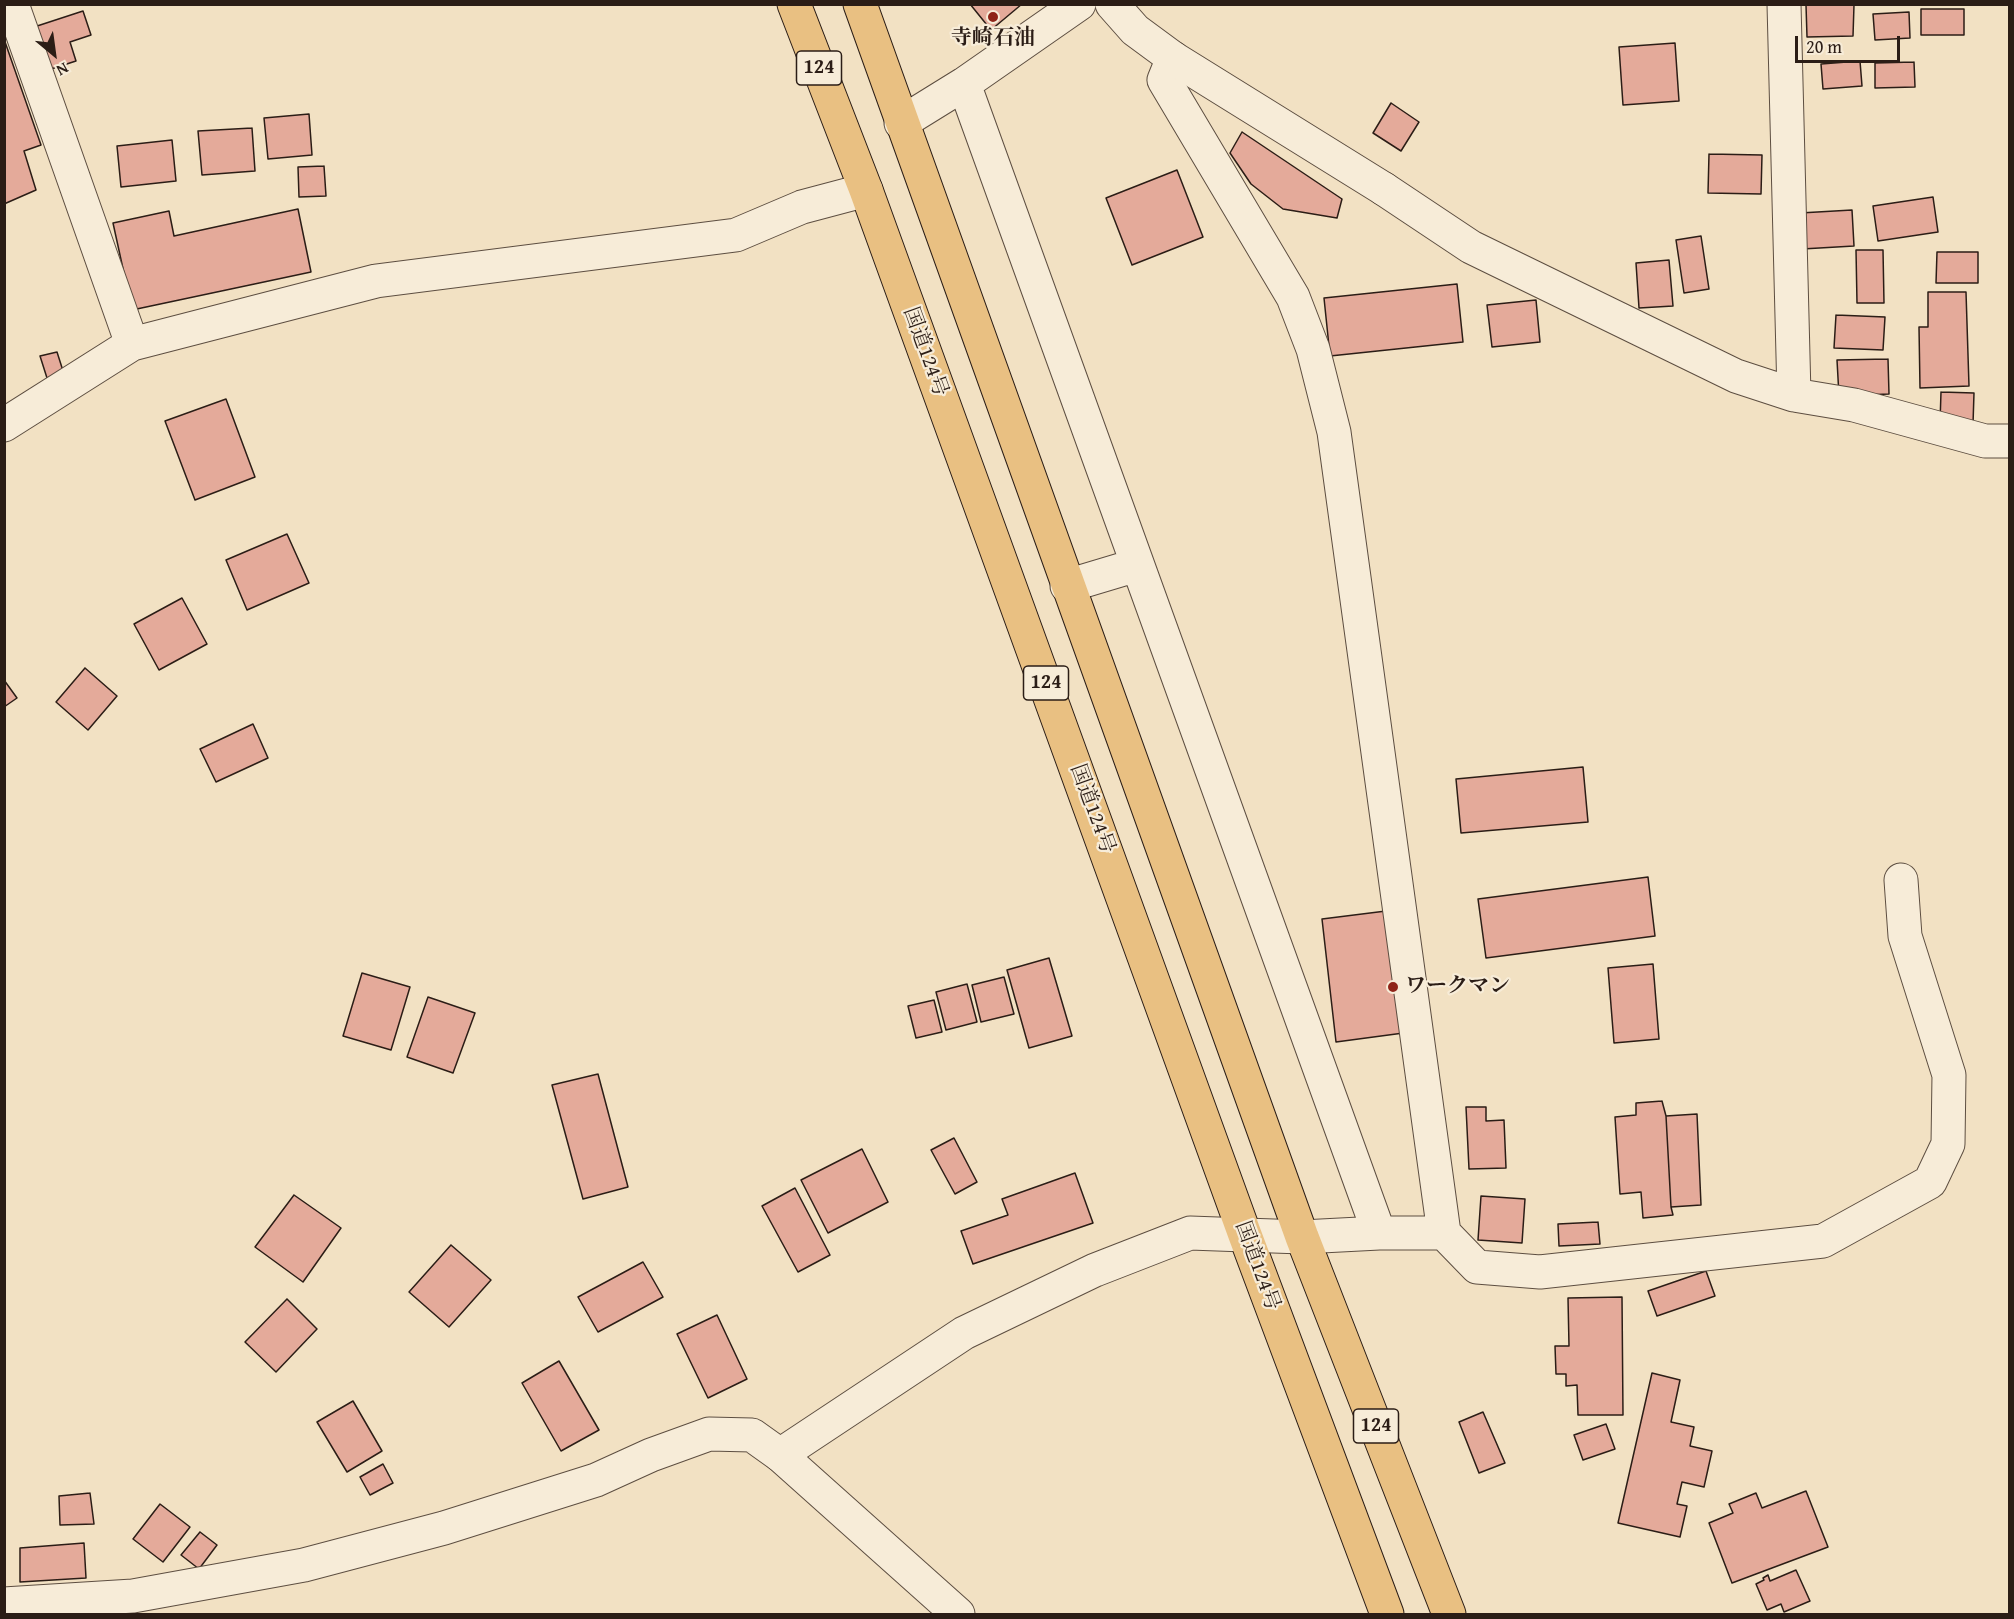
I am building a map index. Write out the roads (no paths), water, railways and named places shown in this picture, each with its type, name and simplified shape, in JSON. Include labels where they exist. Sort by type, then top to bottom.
[{"type":"highway","name":"国道124号","points":[[794,4],[866,190],[1245,1235],[1387,1614]]},
{"type":"highway","name":"124","points":[[860,4],[1302,1237],[1449,1614]]},
{"type":"street","points":[[12,4],[132,344]]},
{"type":"street","points":[[901,123],[964,84],[1078,4]]},
{"type":"street","points":[[1112,4],[1135,30],[1173,58],[1471,246],[1574,298],[1736,376],[1794,394],[1854,405],[1984,441],[2010,441]]},
{"type":"street","points":[[1784,4],[1794,394]]},
{"type":"street","points":[[1173,58],[1164,80],[1293,297],[1313,349],[1334,432],[1444,1233],[1477,1267],[1540,1272],[1823,1241],[1930,1182],[1948,1144],[1949,1075],[1905,936],[1901,880]]},
{"type":"street","points":[[964,84],[1379,1233]]},
{"type":"street","points":[[7,415],[132,344],[376,281],[736,236],[802,207],[866,190]]},
{"type":"street","points":[[1067,586],[1137,565]]},
{"type":"street","points":[[780,1455],[964,1333],[1095,1270],[1190,1233],[1302,1237],[1379,1233],[1444,1233]]},
{"type":"street","points":[[4,1604],[133,1596],[304,1565],[444,1528],[596,1480],[651,1455],[709,1434],[753,1435],[780,1455],[958,1614]]},
{"type":"place","name":"寺崎石油","points":[[993,17]]},
{"type":"place","name":"ワークマン","points":[[1393,987]]}]
